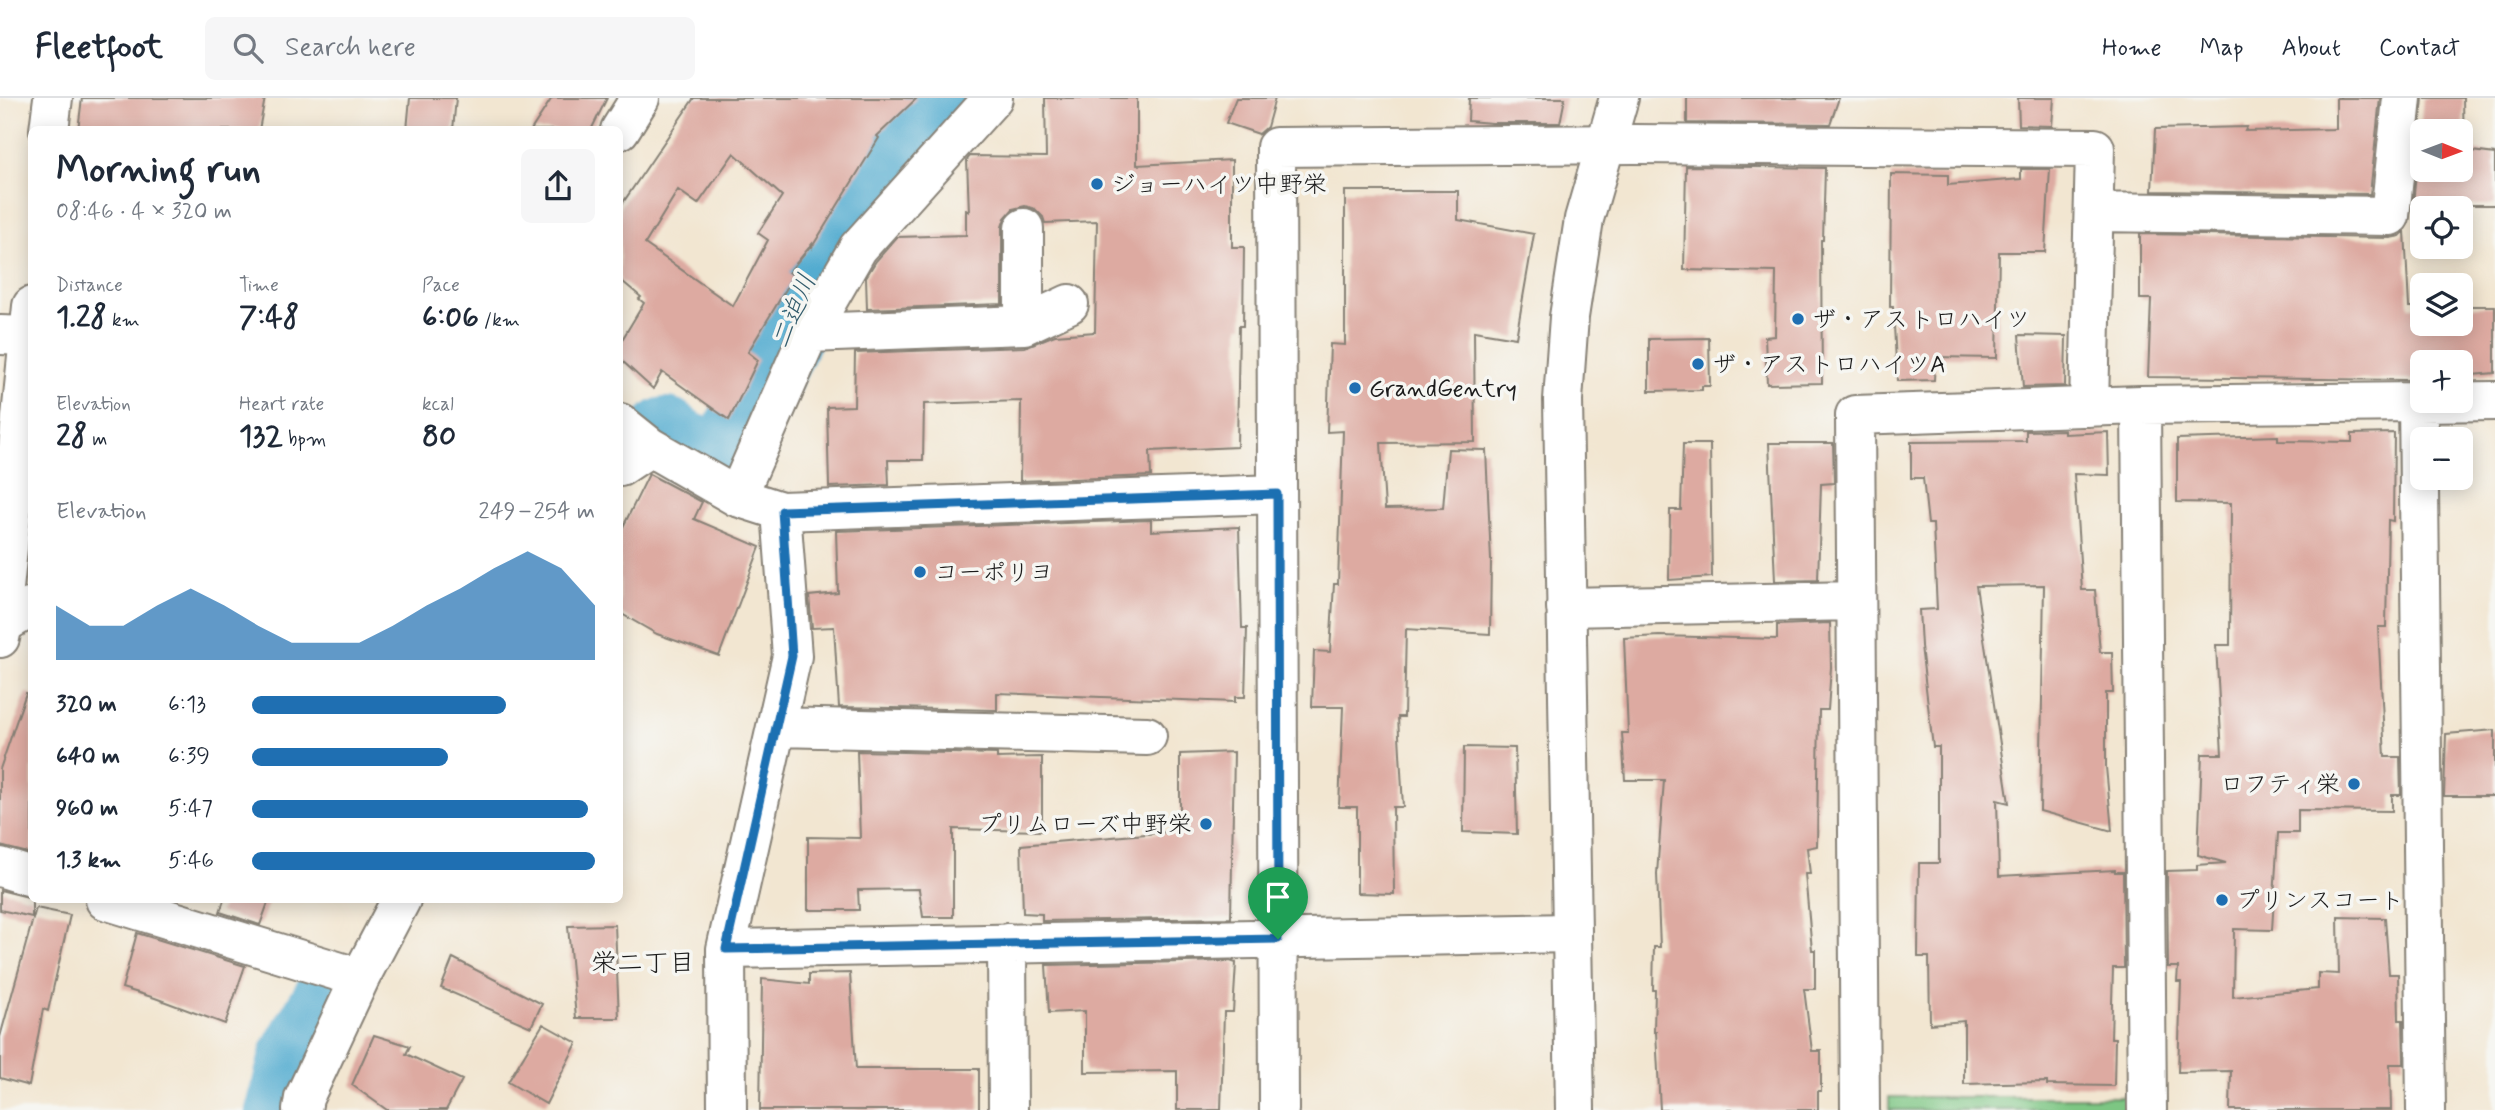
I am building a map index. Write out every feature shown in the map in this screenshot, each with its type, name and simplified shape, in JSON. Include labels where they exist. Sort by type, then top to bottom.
[{"type":"street","points":[[50,126],[53,98]]},
{"type":"street","points":[[622,126],[640,98]]},
{"type":"street","points":[[737,497],[809,333],[858,248],[993,98]]},
{"type":"street","points":[[1575,1110],[1563,400],[1569,317],[1584,219],[1619,98]]},
{"type":"street","points":[[2094,212],[2390,216],[2402,98]]},
{"type":"street","points":[[1279,1110],[1276,147],[1606,144],[2095,148],[2089,407]]},
{"type":"street","points":[[1024,228],[1024,326]]},
{"type":"street","points":[[809,333],[1024,326],[1069,304]]},
{"type":"street","points":[[8,614],[20,326]]},
{"type":"street","points":[[2473,401],[2495,401]]},
{"type":"street","points":[[1860,1110],[1854,415],[2141,405],[2410,402]]},
{"type":"street","points":[[2141,405],[2147,1110]]},
{"type":"street","points":[[2418,413],[2426,1110]]},
{"type":"street","points":[[623,430],[635,457],[737,497],[782,511],[1277,494]]},
{"type":"street","points":[[727,1110],[726,949],[792,656],[782,511]]},
{"type":"street","points":[[1566,607],[1856,601]]},
{"type":"street","points":[[778,727],[1147,736]]},
{"type":"street","points":[[0,867],[28,876]]},
{"type":"street","points":[[115,903],[360,978]]},
{"type":"street","points":[[302,1110],[304,1098],[360,978],[399,903]]},
{"type":"street","points":[[726,949],[1572,933]]},
{"type":"street","points":[[1007,943],[1008,1110]]},
{"type":"green space","points":[[1889,1097],[2129,1097],[2129,1110],[1889,1110]]},
{"type":"building","points":[[82,98],[265,98],[260,126],[78,126]]},
{"type":"building","points":[[410,98],[456,98],[453,126],[407,126]]},
{"type":"building","points":[[552,98],[607,98],[593,126],[534,126]]},
{"type":"building","points":[[694,98],[917,98],[877,136],[879,138],[812,247],[812,244],[789,272],[794,276],[748,352],[758,360],[729,420],[662,372],[653,389],[623,362],[623,338],[644,303],[639,299],[641,297],[623,282],[623,203]],"holes":[[[734,153],[782,196],[758,233],[768,240],[733,306],[645,244],[678,190],[698,204]]]},
{"type":"building","points":[[1045,98],[1137,98],[1137,165],[1232,160],[1232,247],[1244,247],[1243,326],[1239,326],[1237,447],[1150,451],[1151,476],[1020,481],[1021,401],[924,404],[923,460],[888,460],[889,485],[829,487],[827,407],[854,406],[855,353],[1025,347],[1055,335],[1095,332],[1097,221],[1045,223],[1035,209],[1025,206],[1013,209],[1005,218],[1002,227],[1002,304],[867,309],[866,277],[897,237],[966,235],[966,210],[969,212],[967,160],[970,156],[1046,157]]},
{"type":"building","points":[[1236,98],[1275,98],[1267,127],[1259,134],[1226,123]]},
{"type":"building","points":[[1469,98],[1565,98],[1560,123],[1492,123],[1468,121]]},
{"type":"building","points":[[1687,98],[1839,98],[1830,124],[1687,123]]},
{"type":"building","points":[[2018,98],[2054,98],[2052,126],[2019,125]]},
{"type":"building","points":[[2336,98],[2380,98],[2370,194],[2152,191],[2155,129],[2336,129]]},
{"type":"building","points":[[2423,98],[2463,98],[2463,119],[2421,119]]},
{"type":"building","points":[[2473,151],[2495,154],[2495,205],[2473,205],[2473,196],[2414,196],[2415,182],[2473,182]]},
{"type":"building","points":[[1686,166],[1825,168],[1821,240],[1822,383],[1767,384],[1765,337],[1775,336],[1776,272],[1684,270]]},
{"type":"building","points":[[2021,169],[2050,169],[2045,252],[1999,252],[1997,358],[1935,357],[1934,380],[1897,381],[1893,307],[1890,307],[1891,174],[1948,175],[1948,185],[2021,179]]},
{"type":"building","points":[[1345,191],[1458,191],[1458,220],[1534,234],[1516,338],[1474,331],[1475,442],[1381,443],[1385,509],[1443,508],[1448,449],[1486,450],[1491,560],[1490,634],[1406,629],[1404,717],[1398,717],[1403,807],[1393,807],[1394,894],[1357,893],[1357,807],[1339,807],[1343,707],[1312,707],[1314,651],[1330,652],[1334,584],[1338,584],[1343,431],[1327,432],[1330,344],[1345,345]]},
{"type":"building","points":[[2405,231],[2410,336],[2473,336],[2473,306],[2495,306],[2495,373],[2473,375],[2473,350],[2410,350],[2410,380],[2148,377],[2151,299],[2140,299],[2140,234],[2400,236]]},
{"type":"building","points":[[2019,335],[2066,336],[2065,386],[2023,387]]},
{"type":"building","name":"ザ・アストロハイツA","points":[[1709,338],[1710,386],[1702,386],[1702,390],[1649,391],[1649,339]]},
{"type":"building","points":[[2064,430],[2064,434],[2108,432],[2109,475],[2074,474],[2082,590],[2095,590],[2100,652],[2112,652],[2113,693],[2106,693],[2106,767],[2112,831],[2040,811],[2044,585],[1976,586],[2009,803],[1997,800],[1999,876],[2115,870],[2123,872],[2124,968],[2113,968],[2111,1038],[2115,1038],[2114,1086],[2047,1085],[2047,1082],[1964,1084],[1964,1021],[1930,1024],[1929,957],[1918,957],[1919,863],[1939,863],[1939,747],[1933,747],[1919,610],[1937,609],[1933,524],[1928,524],[1923,478],[1911,478],[1911,442],[2026,441],[2026,431]]},
{"type":"building","points":[[2394,433],[2393,521],[2388,520],[2386,627],[2378,627],[2385,757],[2400,757],[2401,795],[2392,795],[2392,811],[2298,810],[2298,833],[2278,833],[2272,930],[2234,929],[2233,997],[2318,989],[2318,973],[2339,974],[2338,917],[2385,918],[2389,974],[2398,974],[2404,1064],[2390,1064],[2391,1110],[2230,1110],[2231,1071],[2178,1072],[2181,982],[2177,982],[2178,967],[2168,967],[2167,871],[2197,870],[2197,865],[2226,863],[2198,855],[2202,754],[2222,754],[2216,645],[2230,645],[2231,503],[2177,502],[2177,439],[2278,436],[2278,441],[2352,442],[2352,434]]},
{"type":"building","points":[[1769,443],[1833,443],[1834,483],[1821,484],[1818,580],[1775,581]]},
{"type":"building","points":[[1683,444],[1710,444],[1712,577],[1669,580],[1670,510],[1681,510]]},
{"type":"building","points":[[649,474],[702,502],[694,519],[760,547],[719,656],[657,634],[623,615],[623,527]]},
{"type":"building","points":[[1151,520],[1151,531],[1239,527],[1242,628],[1247,628],[1245,697],[1235,697],[1235,702],[997,693],[997,710],[839,707],[834,627],[812,628],[809,596],[838,593],[836,531]]},
{"type":"building","points":[[1830,623],[1828,710],[1819,710],[1817,846],[1807,848],[1810,874],[1805,874],[1812,950],[1815,950],[1815,989],[1804,989],[1812,1051],[1821,1051],[1818,1110],[1660,1110],[1653,990],[1654,947],[1660,947],[1657,874],[1664,780],[1625,780],[1622,733],[1628,733],[1624,638],[1659,636],[1777,639],[1777,625]]},
{"type":"building","points":[[28,693],[28,853],[0,846],[0,769]]},
{"type":"building","points":[[2495,730],[2495,796],[2444,796],[2446,734]]},
{"type":"building","points":[[1464,747],[1515,748],[1517,834],[1463,832]]},
{"type":"building","points":[[857,751],[997,754],[997,758],[1042,757],[1042,831],[953,829],[953,917],[923,917],[919,889],[858,890],[859,910],[808,910],[808,837],[860,838]]},
{"type":"building","points":[[1234,752],[1231,918],[1042,921],[1042,914],[1023,913],[1021,845],[1180,831],[1180,754]]},
{"type":"building","points":[[0,890],[28,897],[28,903],[32,903],[32,917],[0,910]]},
{"type":"building","points":[[223,903],[268,903],[260,925],[220,912]]},
{"type":"building","points":[[36,908],[70,915],[48,1011],[43,1009],[29,1086],[0,1078],[0,1037]]},
{"type":"building","points":[[615,925],[619,1018],[576,1018],[568,926]]},
{"type":"building","points":[[137,933],[245,966],[225,1024],[122,988]]},
{"type":"building","points":[[453,958],[542,1004],[531,1027],[441,988]]},
{"type":"building","points":[[1236,963],[1233,1012],[1224,1012],[1221,1110],[1177,1110],[1177,1071],[1085,1072],[1085,1011],[1049,1013],[1046,965]]},
{"type":"building","points":[[850,973],[856,1069],[979,1069],[979,1110],[760,1110],[762,979],[809,984],[809,974]]},
{"type":"building","points":[[543,1024],[577,1043],[546,1104],[508,1082]]},
{"type":"building","points":[[374,1035],[410,1046],[406,1054],[462,1080],[446,1110],[387,1110],[352,1085]]},
{"type":"waterway","name":"二迫川","points":[[666,434],[684,448],[711,456],[733,446],[793,319],[804,273],[917,145],[947,98]]},
{"type":"waterway","name":"二迫川","points":[[283,1110],[296,1057],[331,997]]},
{"type":"place","name":"ジョーハイツ中野栄","points":[[1097,184]]},
{"type":"place","name":"ザ・アストロハイツ","points":[[1798,319]]},
{"type":"place","name":"ザ・アストロハイツA","points":[[1698,364]]},
{"type":"place","name":"GrandGentry","points":[[1355,388]]},
{"type":"place","name":"コーポリヨ","points":[[920,572]]},
{"type":"place","name":"ロフティ栄","points":[[2354,784]]},
{"type":"place","name":"プリムローズ中野栄","points":[[1206,824]]},
{"type":"place","name":"プリンスコート","points":[[2222,900]]},
{"type":"district","name":"栄二丁目","points":[[643,962]]},
{"type":"route","points":[[1277,494],[1278,939],[726,949],[792,656],[782,511],[1277,494]]}]
